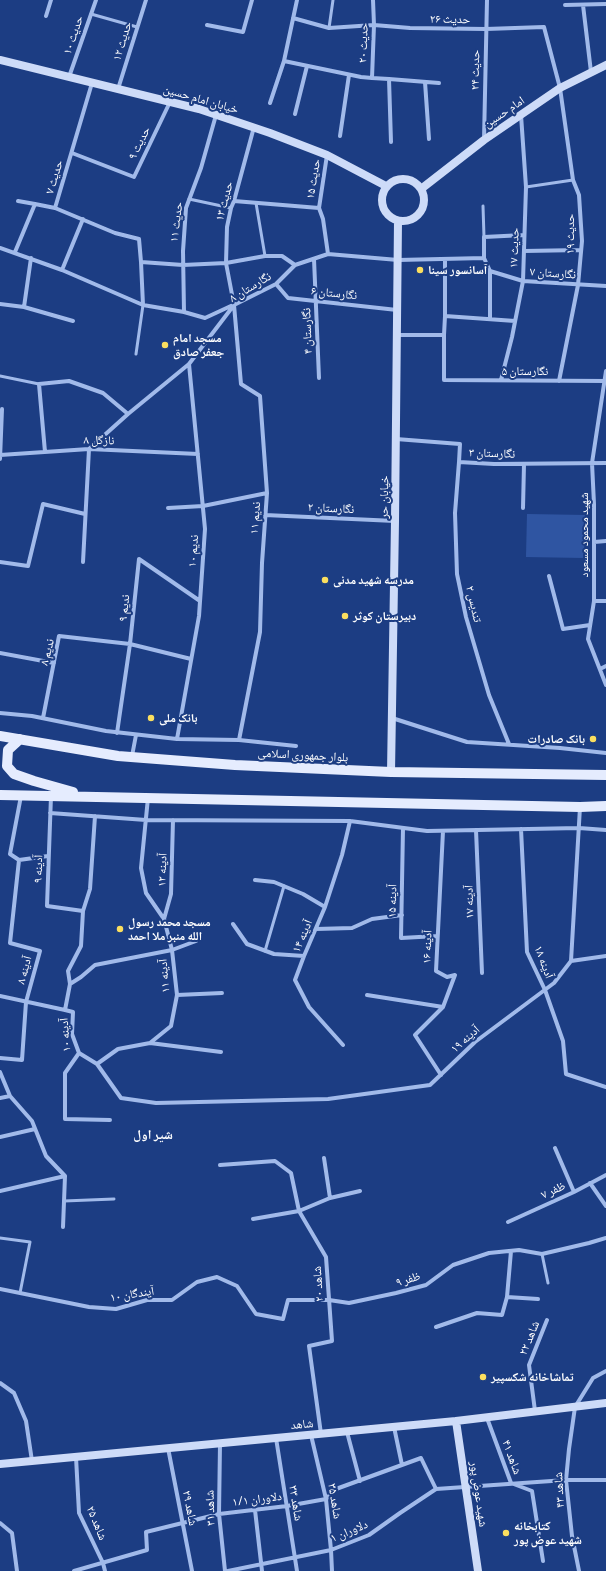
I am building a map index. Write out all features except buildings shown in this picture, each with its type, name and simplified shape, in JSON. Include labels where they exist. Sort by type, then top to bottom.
[{"type":"main road","name":"خیابان امام حسین","points":[[0,60],[170,102],[254,127],[327,155],[386,186]]},
{"type":"main road","name":"امام حسین","points":[[421,189],[484,140],[560,88],[606,65]]},
{"type":"main road","points":[[398,179],[411,180],[421,189],[424,201],[420,213],[410,220],[398,221],[391,218],[382,207],[381,200],[386,186],[398,179]]},
{"type":"main road","name":"خیابان حر","points":[[391,772],[398,221]]},
{"type":"main road","name":"بلوار جمهوری اسلامی","points":[[0,736],[131,757],[235,765],[391,772],[606,774]]},
{"type":"main road","points":[[20,739],[8,750],[7,766],[14,774],[88,796]]},
{"type":"main road","points":[[0,795],[580,807],[606,806]]},
{"type":"main road","name":"شاهد","points":[[0,1464],[487,1418],[606,1403]]},
{"type":"main road","name":"شهید عوض پور","points":[[456,1421],[478,1571]]},
{"type":"street","points":[[46,16],[51,0]]},
{"type":"street","name":"حدیث ۱۰","points":[[69,77],[96,0]]},
{"type":"street","name":"حدیث ۱۲","points":[[118,89],[146,0]]},
{"type":"street","points":[[207,25],[242,32],[252,0]]},
{"type":"street","points":[[270,104],[284,61],[297,0]]},
{"type":"street","name":"حدیث ۲۰","points":[[373,0],[374,25],[372,78],[439,83]]},
{"type":"street","name":"حدیث ۲۴","points":[[484,140],[487,0]]},
{"type":"street","points":[[565,5],[606,4]]},
{"type":"street","points":[[583,5],[592,72]]},
{"type":"street","name":"حدیث ۲۶","points":[[293,18],[329,28],[374,25],[410,28],[486,29],[544,27],[560,88]]},
{"type":"street","points":[[284,61],[349,75],[372,78]]},
{"type":"street","points":[[295,114],[307,66]]},
{"type":"street","points":[[340,136],[349,75]]},
{"type":"street","points":[[389,79],[391,142]]},
{"type":"street","points":[[425,82],[429,139]]},
{"type":"street","name":"حدیث ۷","points":[[15,252],[35,204],[55,208],[92,83]]},
{"type":"street","name":"حدیث ۱۹","points":[[559,381],[578,286],[581,250],[580,195],[572,180],[560,88]]},
{"type":"street","name":"حدیث ۹","points":[[72,153],[134,177],[170,102]]},
{"type":"street","name":"حدیث ۱۱","points":[[184,312],[183,265],[186,208],[201,168],[216,115]]},
{"type":"street","name":"حدیث ۱۷","points":[[501,380],[523,281],[526,187],[521,115]]},
{"type":"street","name":"حدیث ۱۳","points":[[234,305],[226,263],[227,227],[254,127]]},
{"type":"street","name":"حدیث ۱۵","points":[[327,155],[319,208],[323,219],[328,254]]},
{"type":"street","points":[[18,201],[35,204]]},
{"type":"street","points":[[234,201],[319,208]]},
{"type":"street","points":[[55,208],[115,233],[139,239],[143,305]]},
{"type":"street","points":[[62,270],[84,220]]},
{"type":"street","points":[[490,319],[490,271],[484,258],[484,237],[524,235]]},
{"type":"street","points":[[0,248],[15,252],[62,270],[143,305],[184,312],[205,318],[234,305]]},
{"type":"street","name":"نگارستان ۷","points":[[524,251],[581,250]]},
{"type":"street","name":"نگارستان ۸","points":[[90,449],[128,414],[189,364],[234,305],[276,284],[295,266],[328,254],[398,260]]},
{"type":"street","points":[[141,262],[183,265],[226,263],[265,256],[282,256],[295,266]]},
{"type":"street","points":[[24,307],[31,258]]},
{"type":"street","points":[[398,260],[484,258]]},
{"type":"street","name":"نگارستان ۴","points":[[314,259],[319,378]]},
{"type":"street","points":[[397,335],[444,335],[445,259]]},
{"type":"street","name":"نگارستان ۷","points":[[490,271],[523,281],[578,286],[606,286]]},
{"type":"street","name":"نگارستان ۶","points":[[276,284],[288,298],[397,310]]},
{"type":"street","points":[[0,304],[24,307],[73,321]]},
{"type":"street","name":"ندیم ۱۱","points":[[234,305],[241,384],[260,396],[267,493],[262,563],[260,632],[239,740]]},
{"type":"street","points":[[445,316],[515,321]]},
{"type":"street","name":"نگارستان ۵","points":[[444,335],[444,380],[605,381]]},
{"type":"street","name":"ندیم ۱۰","points":[[177,739],[199,616],[205,529],[189,364]]},
{"type":"street","name":"شهید محمود مسعود","points":[[606,372],[592,463],[594,601],[588,639],[606,685]]},
{"type":"street","points":[[45,452],[39,384],[69,381],[103,393],[128,414]]},
{"type":"street","points":[[0,456],[2,409]]},
{"type":"street","name":"نگارستان ۳","points":[[396,439],[460,444],[459,462],[524,464],[606,463]]},
{"type":"street","points":[[83,562],[90,449]]},
{"type":"street","name":"نازگل ۸","points":[[0,456],[90,449],[198,454]]},
{"type":"street","name":"تندیس ۲","points":[[459,462],[455,513],[457,574],[466,617],[489,696],[509,744]]},
{"type":"street","points":[[523,508],[524,464]]},
{"type":"street","points":[[168,508],[203,506],[267,493]]},
{"type":"street","points":[[0,562],[28,566],[43,504],[85,514]]},
{"type":"street","name":"نگارستان ۲","points":[[265,515],[395,521]]},
{"type":"street","points":[[594,542],[606,541]]},
{"type":"street","name":"ندیم ۹","points":[[117,732],[130,644],[139,559],[200,601]]},
{"type":"street","points":[[549,576],[563,629],[590,625]]},
{"type":"street","points":[[594,601],[606,601]]},
{"type":"street","name":"ندیم ۸","points":[[43,718],[59,636],[130,644]]},
{"type":"street","points":[[130,644],[191,659]]},
{"type":"street","points":[[0,653],[54,663]]},
{"type":"street","points":[[600,670],[606,666]]},
{"type":"street","points":[[0,714],[43,718],[136,735],[177,739],[239,740],[296,746]]},
{"type":"street","points":[[392,718],[467,742],[560,748],[606,753]]},
{"type":"street","points":[[131,757],[136,735]]},
{"type":"street","points":[[21,795],[10,854],[19,860],[48,856]]},
{"type":"street","name":"آدینه ۹","points":[[51,796],[47,906],[83,911]]},
{"type":"street","name":"آدینه ۱۱","points":[[97,1064],[118,1049],[150,1043],[171,1026],[177,996],[172,950],[164,919],[146,893],[141,868],[148,798]]},
{"type":"street","points":[[580,807],[571,961],[606,956]]},
{"type":"street","points":[[50,813],[146,820],[350,821],[427,832],[579,828],[606,830]]},
{"type":"street","name":"آدینه ۱۰","points":[[95,816],[90,889],[83,911],[81,946],[68,971],[70,984],[65,1010],[73,1012],[72,1034],[79,1053],[65,1073],[65,1119],[110,1120]]},
{"type":"street","name":"آدینه ۱۲","points":[[164,919],[171,894],[173,820]]},
{"type":"street","name":"آدینه ۱۴","points":[[343,1045],[309,1007],[296,980],[304,956],[325,907],[342,855],[350,821]]},
{"type":"street","name":"آدینه ۱۵","points":[[403,828],[401,938],[437,936]]},
{"type":"street","name":"آدینه ۱۸","points":[[521,829],[527,952],[545,990],[563,1041],[566,1074],[606,1087]]},
{"type":"street","name":"آدینه ۱۷","points":[[476,830],[482,973]]},
{"type":"street","name":"آدینه ۱۶","points":[[441,1075],[415,1035],[443,1007],[455,975],[447,977],[436,971],[443,831]]},
{"type":"street","name":"آدینه ۸","points":[[0,1058],[22,1060],[26,1002],[40,951],[10,943],[19,860]]},
{"type":"street","points":[[255,880],[274,882],[303,894],[325,907]]},
{"type":"street","points":[[316,928],[352,928],[372,919],[402,915]]},
{"type":"street","points":[[232,924],[247,944],[274,954],[304,956]]},
{"type":"street","points":[[70,984],[95,965],[172,950],[196,941]]},
{"type":"street","name":"آدینه ۱۹","points":[[97,1064],[121,1098],[156,1103],[328,1099],[430,1085],[475,1042],[554,983],[571,961]]},
{"type":"street","points":[[177,996],[222,993]]},
{"type":"street","points":[[367,995],[443,1007]]},
{"type":"street","points":[[0,996],[65,1010]]},
{"type":"street","points":[[150,1043],[221,1052]]},
{"type":"street","points":[[79,1053],[97,1064]]},
{"type":"street","points":[[0,1072],[10,1096],[32,1121],[46,1156],[65,1176],[63,1227]]},
{"type":"street","points":[[0,1098],[10,1096]]},
{"type":"street","points":[[0,1137],[36,1129]]},
{"type":"street","points":[[555,1148],[574,1192]]},
{"type":"street","points":[[324,1158],[330,1198]]},
{"type":"street","name":"شاهد ۲۰","points":[[220,1165],[275,1161],[291,1173],[299,1211],[326,1257],[332,1341],[309,1346],[321,1434]]},
{"type":"street","name":"ظفر ۷","points":[[508,1222],[574,1192],[606,1175]]},
{"type":"street","points":[[0,1191],[65,1176]]},
{"type":"street","points":[[590,1183],[606,1206]]},
{"type":"street","points":[[253,1219],[299,1211],[330,1198],[360,1190]]},
{"type":"street","name":"ظفر ۹","points":[[237,1286],[256,1314],[283,1319],[288,1300],[329,1300],[349,1303],[426,1285],[453,1265],[489,1253],[519,1250],[542,1254],[606,1238]]},
{"type":"street","points":[[436,1327],[477,1313],[502,1315],[507,1297],[510,1251]]},
{"type":"street","name":"آیندگان ۱۰","points":[[0,1290],[89,1307],[116,1309],[147,1300],[172,1300],[197,1282],[217,1277],[237,1286]]},
{"type":"street","points":[[507,1297],[538,1299]]},
{"type":"street","name":"شاهد ۲۲","points":[[535,1412],[529,1365],[547,1320]]},
{"type":"street","points":[[575,1407],[593,1378],[606,1371]]},
{"type":"street","points":[[0,1383],[14,1393],[26,1421],[32,1461]]},
{"type":"street","name":"شاهد ۴۳","points":[[575,1407],[566,1480],[572,1536],[579,1571]]},
{"type":"street","name":"شاهد ۴۱","points":[[487,1418],[511,1483],[532,1492],[543,1561]]},
{"type":"street","points":[[394,1427],[402,1465]]},
{"type":"street","points":[[347,1432],[360,1481]]},
{"type":"street","name":"شاهد ۳۵","points":[[311,1435],[326,1499],[332,1550],[332,1571]]},
{"type":"street","name":"شاهد ۳۳","points":[[276,1438],[297,1571]]},
{"type":"street","name":"شاهد ۳۱","points":[[220,1444],[219,1514],[225,1571]]},
{"type":"street","name":"شاهد ۲۹","points":[[168,1448],[192,1571]]},
{"type":"street","name":"شاهد ۲۵","points":[[76,1457],[79,1513],[106,1571]]},
{"type":"street","name":"دلاوران ۱/۱","points":[[74,1571],[147,1550],[146,1532],[219,1514],[287,1506],[326,1499],[336,1490],[421,1458],[436,1489]]},
{"type":"street","name":"دلاوران ۱","points":[[228,1571],[332,1550],[369,1535],[436,1489],[566,1480],[606,1480]]},
{"type":"street","points":[[255,1510],[262,1571]]},
{"type":"street","points":[[0,1524],[12,1533],[17,1571]]},
{"type":"lane","points":[[329,28],[333,0]]},
{"type":"lane","points":[[91,14],[137,27]]},
{"type":"lane","points":[[526,187],[572,180]]},
{"type":"lane","points":[[189,199],[231,208]]},
{"type":"lane","points":[[256,203],[265,256]]},
{"type":"lane","points":[[483,206],[484,237]]},
{"type":"lane","points":[[136,354],[143,305]]},
{"type":"lane","points":[[0,376],[39,384]]},
{"type":"lane","points":[[264,951],[284,886]]},
{"type":"lane","points":[[64,1201],[114,1199]]},
{"type":"lane","points":[[0,1238],[30,1242],[20,1293]]},
{"type":"lane","points":[[542,1254],[548,1283]]},
{"type":"shaded area","points":[[527,514],[585,515],[584,558],[526,557]]},
{"type":"place","name":"آسانسور سینا","points":[[420,270]]},
{"type":"place","name":"مسجد امام جعفر صادق","points":[[165,345]]},
{"type":"place","name":"مدرسه شهید مدنی","points":[[325,580]]},
{"type":"place","name":"دبیرستان کوثر","points":[[345,616]]},
{"type":"place","name":"بانک ملی","points":[[151,718]]},
{"type":"place","name":"بانک صادرات","points":[[593,739]]},
{"type":"place","name":"مسجد محمد رسول الله منبر ملا احمد","points":[[120,929]]},
{"type":"place","name":"تماشاخانه شکسپیر","points":[[483,1377]]},
{"type":"place","name":"کتابخانه شهید عوض پور","points":[[506,1533]]},
{"type":"district","name":"شیر اول","points":[[153,1135]]}]
